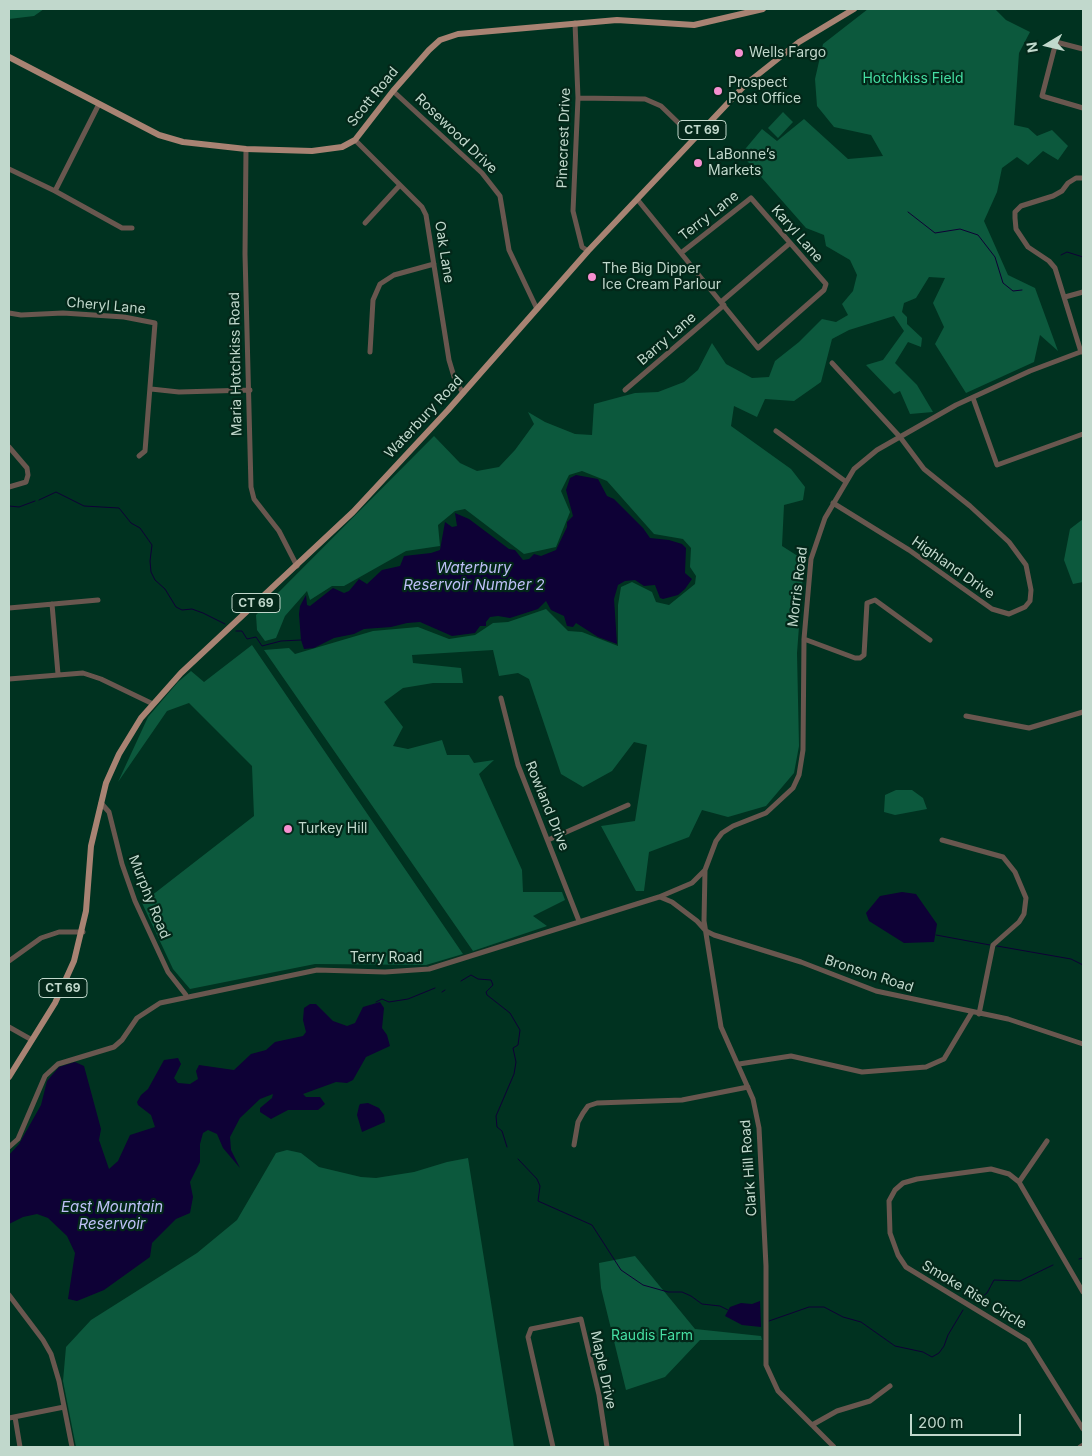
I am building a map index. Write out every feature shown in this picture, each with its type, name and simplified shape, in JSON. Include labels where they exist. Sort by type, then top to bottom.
[{"type":"main road","name":"Scott Road","points":[[9,57],[158,135],[184,142],[246,149],[312,152],[342,146],[355,140],[393,91],[429,50],[445,38],[458,34],[617,20],[694,25],[736,12],[763,9]]},
{"type":"main road","name":"Waterbury Road","points":[[82,932],[89,888],[91,846],[106,783],[141,718],[181,673],[353,512],[463,393],[588,251],[694,138],[767,65],[854,9]]},
{"type":"main road","name":"CT 69","points":[[9,1077],[63,988],[82,932]]},
{"type":"street","name":"Pinecrest Drive","points":[[575,23],[578,98],[573,212],[582,246],[588,251]]},
{"type":"street","points":[[1083,49],[1056,42],[1042,96],[1083,108]]},
{"type":"street","name":"Rosewood Drive","points":[[393,91],[482,173],[500,196],[509,250],[537,309]]},
{"type":"street","points":[[578,98],[646,99],[661,106],[694,138]]},
{"type":"street","points":[[55,191],[99,104]]},
{"type":"street","name":"Oak Lane","points":[[355,140],[422,207],[426,215],[449,360],[455,380],[463,393]]},
{"type":"street","name":"Maria Hotchkiss Road","points":[[246,149],[245,254],[251,487],[254,498],[279,531],[297,566]]},
{"type":"street","points":[[9,168],[122,228],[132,228]]},
{"type":"street","points":[[1082,352],[1056,268],[1028,247],[1020,237],[1015,212],[1021,206],[1054,196],[1076,178],[1083,178]]},
{"type":"street","points":[[365,223],[400,185]]},
{"type":"street","name":"Karyl Lane","points":[[722,304],[758,348],[824,290],[826,284],[750,198]]},
{"type":"street","name":"Terry Lane","points":[[681,253],[750,198]]},
{"type":"street","points":[[637,199],[722,304]]},
{"type":"street","name":"Barry Lane","points":[[626,390],[790,243]]},
{"type":"street","points":[[370,352],[373,300],[380,284],[394,275],[434,264]]},
{"type":"street","points":[[1065,297],[1083,292]]},
{"type":"street","name":"Cheryl Lane","points":[[9,312],[22,316],[63,313],[151,321],[155,323],[145,451],[139,456]]},
{"type":"street","name":"Morris Road","points":[[705,870],[716,841],[722,833],[733,826],[766,813],[793,788],[798,775],[803,750],[804,639],[811,558],[820,528],[832,503],[846,481],[861,461],[936,415],[1030,371],[1082,352]]},
{"type":"street","name":"Highland Drive","points":[[832,363],[900,437],[924,470],[970,506],[1018,553],[1026,565],[1031,590],[1030,601],[1025,607],[1009,614],[992,609],[909,550],[832,503]]},
{"type":"street","points":[[151,389],[179,392],[250,390]]},
{"type":"street","points":[[973,398],[997,465],[1083,434]]},
{"type":"street","points":[[776,430],[846,481]]},
{"type":"street","points":[[9,447],[27,468],[28,475],[26,482],[9,487]]},
{"type":"street","points":[[9,608],[98,600]]},
{"type":"street","points":[[804,639],[860,658],[864,655],[867,603],[875,600],[930,640]]},
{"type":"street","points":[[52,604],[58,674]]},
{"type":"street","points":[[9,680],[83,673],[101,679],[153,704]]},
{"type":"street","name":"Rowland Drive","points":[[501,698],[518,765],[579,920]]},
{"type":"street","points":[[966,716],[1029,728],[1083,712]]},
{"type":"street","name":"Murphy Road","points":[[101,802],[109,812],[122,864],[136,901],[168,972],[186,996]]},
{"type":"street","points":[[548,840],[628,805]]},
{"type":"street","points":[[942,840],[1003,857],[1015,872],[1026,898],[1024,914],[1019,922],[993,946],[979,1014]]},
{"type":"street","name":"Terry Road","points":[[9,1148],[18,1139],[45,1076],[58,1064],[114,1047],[122,1040],[137,1018],[160,1002],[318,970],[385,972],[429,969],[579,920],[659,897],[692,883],[705,870]]},
{"type":"street","name":"Clark Hill Road","points":[[705,870],[706,931],[721,1027],[739,1064],[741,1076],[748,1087],[757,1112],[762,1154],[766,1366],[778,1391],[834,1447]]},
{"type":"street","name":"Bronson Road","points":[[659,897],[678,906],[706,931],[801,962],[876,991],[1033,1026],[1083,1044]]},
{"type":"street","points":[[9,961],[41,938],[59,932],[82,932]]},
{"type":"street","points":[[739,1064],[791,1056],[862,1072],[926,1067],[944,1059],[972,1012]]},
{"type":"street","points":[[9,1027],[32,1040]]},
{"type":"street","points":[[574,1145],[578,1122],[588,1106],[597,1103],[682,1100],[748,1087]]},
{"type":"street","points":[[1047,1141],[1019,1182],[1083,1292]]},
{"type":"street","name":"Smoke Rise Circle","points":[[1019,1182],[1009,1174],[991,1169],[917,1179],[903,1183],[895,1190],[890,1201],[890,1233],[898,1256],[906,1267],[1028,1341],[1083,1429]]},
{"type":"street","points":[[9,1294],[51,1354],[59,1380],[72,1447]]},
{"type":"street","name":"Maple Drive","points":[[554,1447],[528,1337],[531,1329],[581,1319],[599,1395],[607,1447]]},
{"type":"street","points":[[812,1424],[837,1411],[870,1401],[890,1386]]},
{"type":"street","points":[[20,1447],[12,1418],[64,1407]]},
{"type":"green space","points":[[9,9],[44,9],[34,16],[9,19]]},
{"type":"green space","name":"Hotchkiss Field","points":[[868,9],[995,9],[1006,20],[1030,32],[1019,53],[1014,125],[1028,128],[1037,136],[1052,130],[1068,146],[1058,160],[1043,151],[1028,165],[1017,157],[1002,168],[997,192],[984,221],[1008,275],[1035,288],[1058,351],[1040,335],[1034,362],[966,393],[935,344],[944,327],[933,303],[945,278],[929,277],[916,298],[904,303],[902,312],[907,317],[907,324],[922,338],[921,347],[908,342],[895,363],[917,385],[933,412],[910,414],[900,391],[894,394],[866,365],[883,360],[904,331],[894,316],[849,330],[832,339],[821,382],[794,401],[765,399],[757,417],[734,406],[731,426],[791,469],[805,487],[803,500],[784,505],[782,546],[804,560],[797,653],[799,746],[794,773],[766,806],[728,817],[702,810],[689,837],[649,852],[644,891],[636,891],[601,826],[635,821],[647,745],[634,742],[612,771],[583,787],[561,774],[529,679],[518,673],[499,676],[493,650],[412,655],[413,663],[461,668],[463,683],[433,683],[403,688],[384,702],[403,727],[393,746],[408,749],[442,740],[447,755],[469,755],[474,763],[494,760],[479,774],[522,870],[523,892],[562,892],[565,900],[533,916],[547,926],[473,951],[264,650],[289,648],[295,654],[373,631],[418,627],[449,639],[475,635],[493,623],[508,622],[546,609],[568,631],[582,632],[618,646],[618,605],[621,587],[632,582],[652,592],[656,602],[669,605],[695,584],[696,576],[690,567],[691,548],[683,539],[654,534],[607,481],[582,471],[569,475],[561,491],[570,512],[556,547],[524,554],[465,509],[455,511],[438,525],[440,546],[406,551],[344,586],[332,586],[310,600],[307,591],[285,616],[276,638],[265,641],[257,630],[256,615],[434,436],[460,463],[477,471],[499,467],[515,450],[534,424],[528,412],[545,422],[575,434],[592,435],[594,404],[635,393],[658,392],[684,382],[698,370],[712,343],[726,364],[752,378],[769,377],[775,361],[799,342],[822,319],[836,322],[848,315],[842,304],[853,291],[857,275],[850,260],[826,246],[824,235],[806,228],[741,154],[762,129],[777,141],[804,119],[848,159],[883,156],[871,135],[834,127],[817,106],[815,79],[823,44]]},
{"type":"green space","points":[[783,112],[793,122],[778,138],[768,128]]},
{"type":"green space","points":[[1083,519],[1083,582],[1073,584],[1064,560],[1070,529]]},
{"type":"green space","points":[[252,645],[463,954],[426,965],[315,964],[190,989],[173,969],[142,903],[254,816],[252,766],[189,703],[167,711],[118,782],[148,717],[178,682],[191,671],[204,682]]},
{"type":"green space","points":[[896,790],[912,790],[923,798],[927,809],[895,815],[884,812],[885,795]]},
{"type":"green space","points":[[287,1150],[301,1153],[319,1167],[361,1177],[376,1178],[414,1172],[468,1158],[514,1447],[76,1447],[63,1381],[66,1347],[91,1320],[197,1253],[237,1220],[276,1153]]},
{"type":"green space","name":"Raudis Farm","points":[[635,1256],[695,1329],[761,1336],[762,1340],[700,1340],[665,1377],[626,1390],[601,1288],[599,1263]]},
{"type":"water","name":"Waterbury Reservoir Number 2","points":[[576,475],[598,479],[607,496],[614,499],[643,528],[650,538],[669,540],[682,544],[686,548],[685,573],[692,579],[678,595],[660,598],[655,585],[644,586],[635,580],[625,581],[618,585],[614,599],[617,644],[598,637],[576,623],[573,627],[567,626],[564,616],[551,610],[546,601],[538,609],[510,618],[490,617],[486,622],[486,626],[480,626],[475,633],[452,636],[420,622],[407,623],[391,627],[364,629],[354,634],[334,638],[314,648],[304,649],[301,640],[299,614],[300,606],[306,595],[307,605],[310,606],[333,588],[344,593],[349,591],[359,579],[367,584],[382,570],[400,566],[404,556],[440,550],[445,522],[452,527],[457,526],[455,513],[469,519],[509,549],[515,550],[523,560],[529,559],[534,554],[541,556],[556,550],[567,527],[567,522],[573,516],[566,490],[570,478]]},
{"type":"water","points":[[902,892],[916,894],[937,924],[934,942],[904,943],[869,921],[866,913],[880,896]]},
{"type":"water","name":"East Mountain Reservoir","points":[[380,1002],[384,1008],[382,1028],[387,1035],[390,1046],[366,1057],[353,1080],[347,1083],[336,1082],[303,1094],[306,1097],[320,1097],[325,1104],[318,1110],[288,1110],[271,1119],[260,1112],[260,1108],[272,1098],[273,1094],[260,1099],[240,1118],[230,1137],[231,1150],[240,1168],[223,1148],[217,1134],[208,1130],[203,1133],[200,1144],[200,1162],[190,1182],[193,1197],[190,1213],[176,1219],[152,1243],[150,1257],[104,1290],[77,1301],[68,1299],[75,1253],[67,1236],[48,1218],[37,1214],[23,1217],[9,1224],[9,1155],[19,1144],[41,1105],[47,1081],[59,1067],[75,1062],[84,1066],[101,1129],[99,1140],[109,1169],[118,1161],[130,1135],[155,1127],[151,1115],[138,1105],[137,1102],[148,1089],[164,1060],[178,1058],[181,1064],[174,1078],[178,1083],[190,1084],[198,1079],[196,1071],[199,1065],[234,1070],[251,1054],[266,1050],[275,1042],[303,1036],[306,1032],[303,1020],[304,1008],[310,1004],[316,1004],[333,1021],[347,1026],[355,1023],[363,1007]]},
{"type":"water","points":[[368,1103],[379,1108],[384,1115],[385,1122],[362,1132],[357,1115],[360,1104]]},
{"type":"water","points":[[760,1301],[761,1327],[742,1325],[725,1316],[730,1307],[741,1303],[752,1304]]},
{"type":"waterway","points":[[908,212],[935,233],[960,229],[978,235],[995,257],[1003,283],[1013,291],[1022,290]]},
{"type":"waterway","points":[[1061,255],[1067,252],[1083,257]]},
{"type":"waterway","points":[[39,500],[56,492],[84,506],[119,508],[131,523],[140,528],[152,545],[151,572],[155,580],[165,589],[176,607],[182,610],[192,609],[225,624]]},
{"type":"waterway","points":[[9,506],[19,507],[35,501]]},
{"type":"waterway","points":[[236,631],[242,631],[247,639],[256,637],[262,646],[281,641],[301,640]]},
{"type":"waterway","points":[[936,935],[990,945]]},
{"type":"waterway","points":[[997,946],[1071,959],[1083,965]]},
{"type":"waterway","points":[[461,981],[471,975],[478,979],[491,980],[493,985],[486,992],[487,995],[510,1013],[520,1030],[518,1045],[513,1048],[516,1062],[514,1074],[496,1116],[497,1127],[502,1131],[507,1147]]},
{"type":"waterway","points":[[376,1002],[382,999],[389,1002],[408,999],[435,988]]},
{"type":"waterway","points":[[518,1159],[537,1179],[540,1186],[538,1201],[592,1225],[621,1270],[643,1285],[668,1292],[682,1292],[702,1304],[720,1306],[728,1310]]},
{"type":"waterway","points":[[1079,1259],[1083,1258]]},
{"type":"waterway","points":[[982,1297],[987,1293],[994,1280],[1020,1281],[1053,1265]]},
{"type":"waterway","points":[[769,1321],[809,1307],[824,1307],[843,1317],[861,1322],[895,1346],[923,1352],[932,1357],[939,1353],[944,1346],[948,1335],[963,1310]]},
{"type":"place","name":"Wells Fargo","points":[[739,53]]},
{"type":"place","name":"Prospect Post Office","points":[[718,91]]},
{"type":"place","name":"LaBonne’s Markets","points":[[698,163]]},
{"type":"place","name":"The Big Dipper Ice Cream Parlour","points":[[592,277]]},
{"type":"place","name":"Turkey Hill","points":[[288,829]]}]
